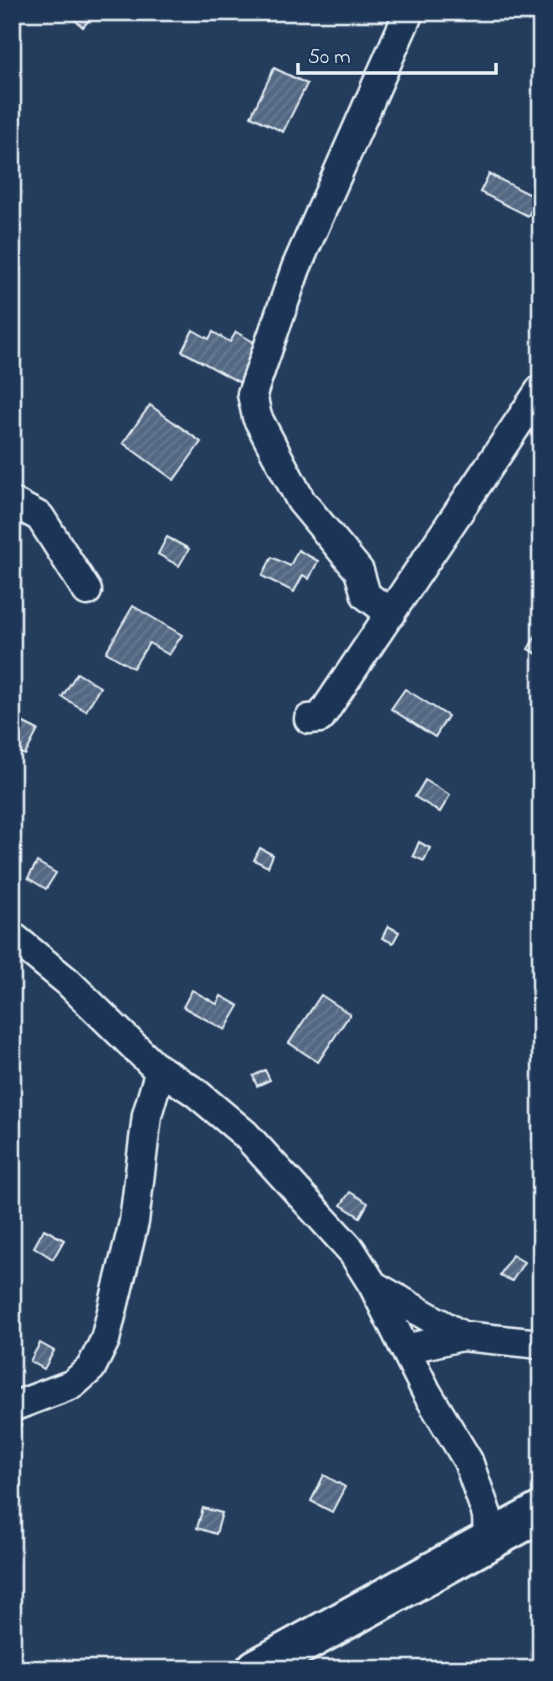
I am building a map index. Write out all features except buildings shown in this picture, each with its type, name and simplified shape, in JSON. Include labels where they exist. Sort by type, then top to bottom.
[{"type":"highway","points":[[256,1669],[541,1512]]},
{"type":"street","points":[[391,614],[366,595],[359,571],[301,501],[252,404],[252,394],[296,268],[409,12]]},
{"type":"street","points":[[309,719],[320,718],[541,389]]},
{"type":"street","points":[[12,502],[40,517],[87,591]]},
{"type":"street","points":[[12,936],[68,982],[160,1070],[195,1092],[245,1134],[351,1250],[373,1285],[426,1391],[468,1461],[487,1515],[488,1541]]},
{"type":"street","points":[[12,1407],[73,1384],[91,1368],[105,1340],[134,1222],[146,1115],[160,1070]]},
{"type":"street","points":[[373,1285],[462,1336]]},
{"type":"street","points":[[405,1349],[462,1336],[541,1344]]}]
